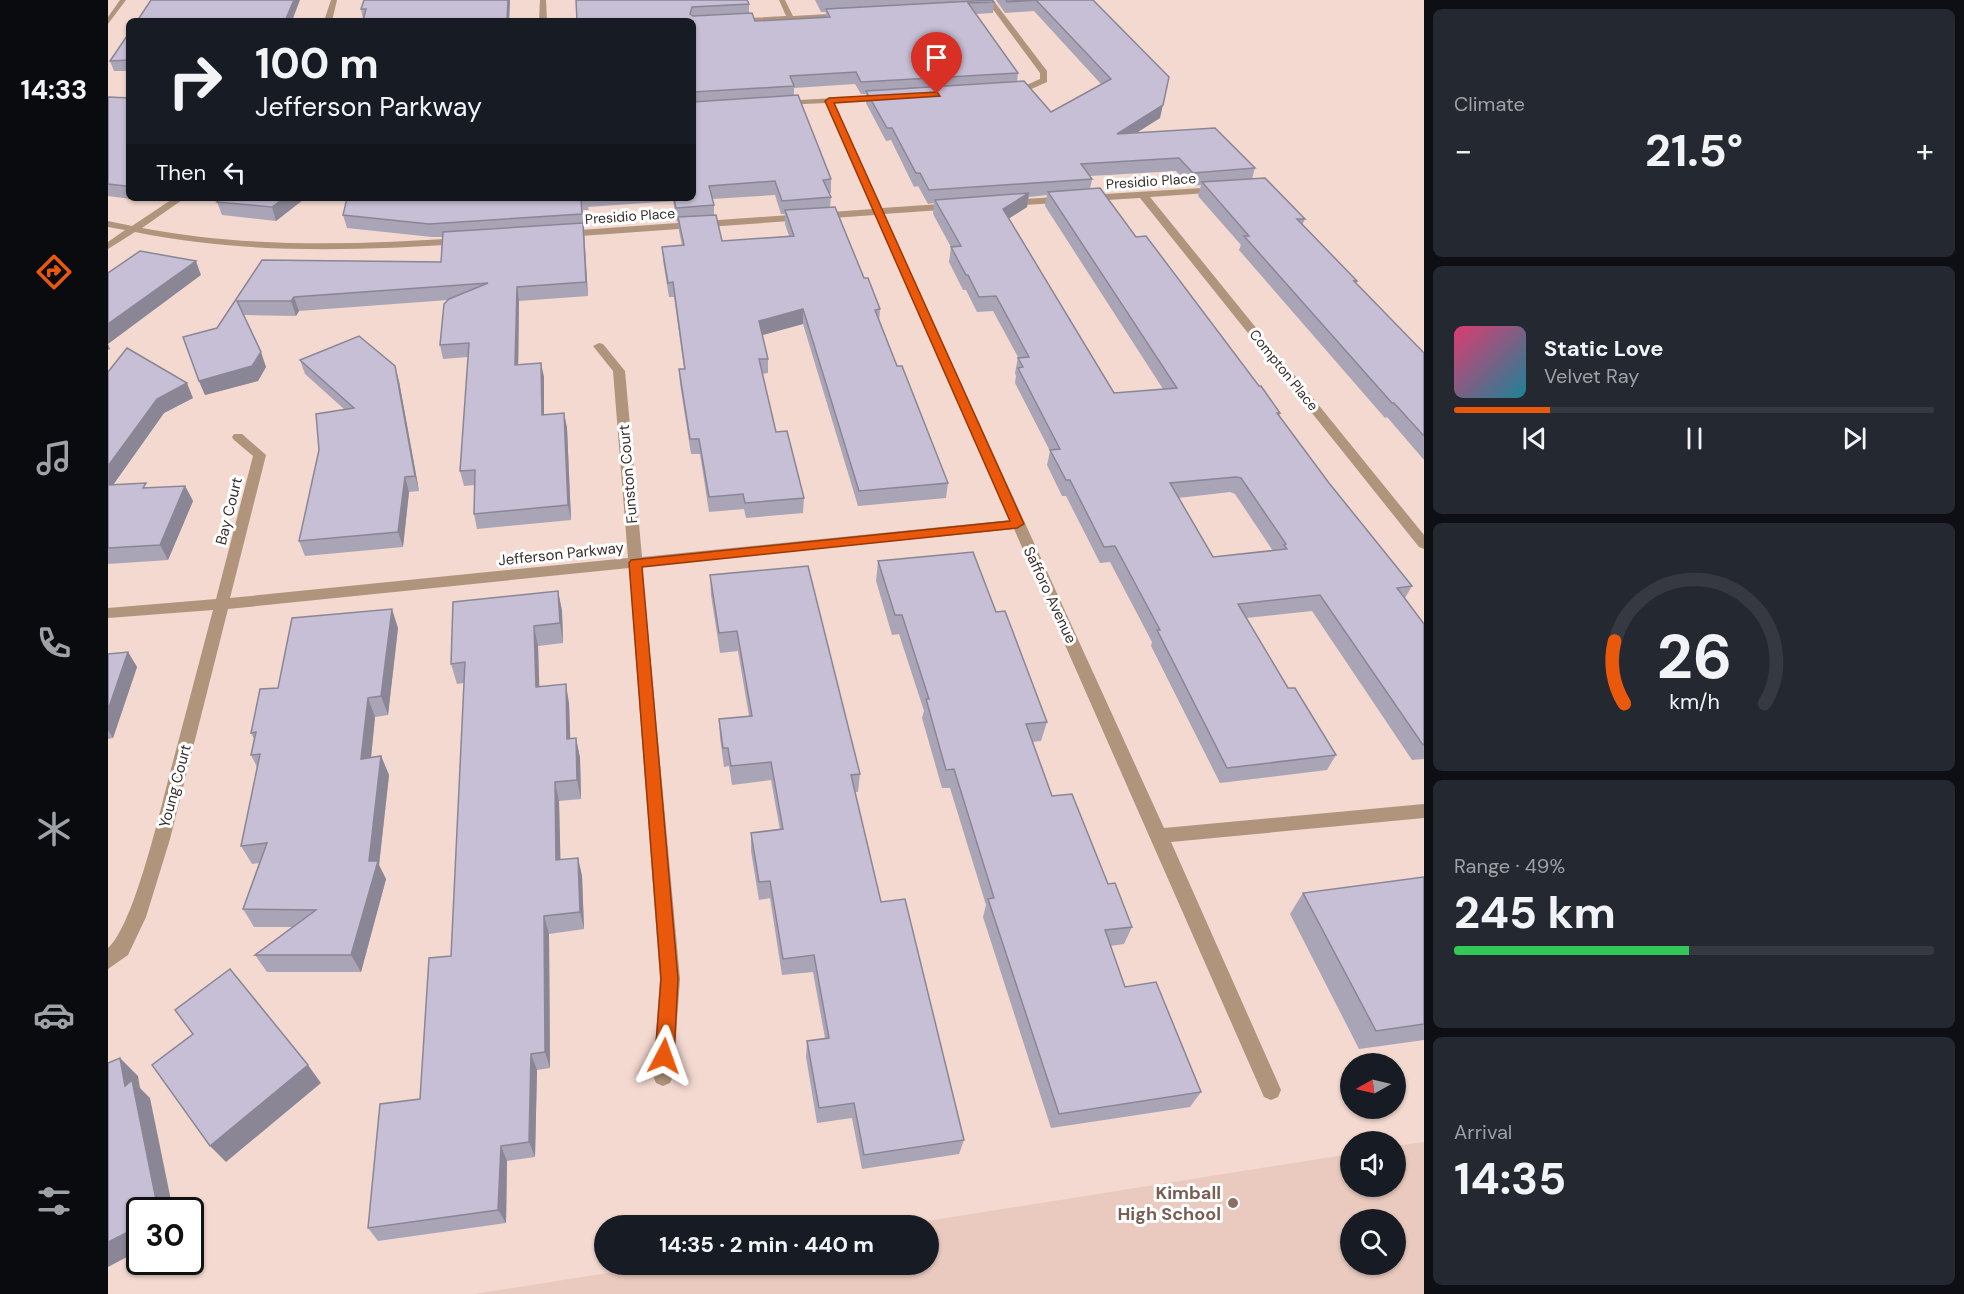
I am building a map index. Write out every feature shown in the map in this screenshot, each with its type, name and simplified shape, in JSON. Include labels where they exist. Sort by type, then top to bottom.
[{"type":"street","points":[[108,22],[123,0]]},
{"type":"street","points":[[329,18],[334,0]]},
{"type":"street","points":[[543,0],[543,18]]},
{"type":"street","points":[[783,0],[790,18]]},
{"type":"street","points":[[986,4],[995,7],[1044,73],[1044,80],[1037,85],[1024,89],[1001,90]]},
{"type":"street","points":[[696,23],[858,15]]},
{"type":"street","points":[[772,104],[898,96]]},
{"type":"street","name":"Safforo Avenue","points":[[829,101],[1017,524],[1161,836],[1271,1090]]},
{"type":"street","name":"Presidio Place","points":[[993,204],[1227,189]]},
{"type":"street","name":"Compton Place","points":[[1143,195],[1424,544]]},
{"type":"street","points":[[108,246],[176,201]]},
{"type":"street","name":"Presidio Place","points":[[556,234],[970,205]]},
{"type":"street","points":[[108,224],[133,230],[225,241],[306,247],[472,241]]},
{"type":"street","name":"Funston Court","points":[[599,346],[619,371],[636,563],[670,979],[663,1076]]},
{"type":"street","name":"Bay Court","points":[[224,604],[260,455],[238,437]]},
{"type":"street","name":"Jefferson Parkway","points":[[108,613],[224,604],[1017,524]]},
{"type":"street","name":"Young Court","points":[[108,960],[121,949],[138,917],[224,604]]},
{"type":"street","points":[[1161,836],[1424,811]]},
{"type":"shaded area","name":"Kimball High School","points":[[1424,1142],[1424,1294],[474,1294],[595,1275],[939,1275],[939,1219],[1340,1156],[1340,1197],[1406,1197],[1406,1144]]},
{"type":"building","points":[[151,0],[294,0],[286,18],[139,18]]},
{"type":"building","points":[[364,0],[508,0],[507,18],[364,18],[366,9],[361,9]]},
{"type":"building","points":[[576,0],[747,0],[749,4],[692,7],[690,14],[693,16],[752,13],[755,21],[830,17],[826,9],[992,0],[994,2],[968,3],[1018,73],[861,82],[856,72],[790,76],[794,86],[696,92],[696,18],[577,18]]},
{"type":"building","points":[[1006,0],[1036,0],[1007,2]]},
{"type":"building","points":[[1036,0],[1093,0],[1169,77],[1163,105],[1117,134],[1215,128],[1255,168],[1193,173],[1179,158],[1081,164],[1092,179],[929,190],[920,173],[916,173],[892,128],[887,128],[866,91],[1024,81],[1051,112],[1111,79]]},
{"type":"building","points":[[126,37],[126,60],[110,61]]},
{"type":"building","points":[[798,95],[831,179],[823,180],[831,197],[782,201],[775,181],[709,186],[714,205],[676,208],[675,201],[696,201],[696,102]]},
{"type":"building","points":[[108,97],[126,98],[126,186],[108,184]]},
{"type":"building","points":[[1265,178],[1305,219],[1297,219],[1424,353],[1424,436],[1244,236],[1249,236],[1202,182]]},
{"type":"building","points":[[1100,188],[1136,237],[1146,236],[1261,386],[1280,413],[1277,413],[1329,483],[1412,586],[1397,588],[1424,624],[1424,745],[1320,595],[1238,604],[1288,688],[1295,688],[1336,755],[1227,768],[1157,630],[1160,630],[1115,546],[1104,547],[1070,480],[1066,480],[1050,450],[1060,449],[1018,368],[1023,367],[1018,358],[1029,357],[996,296],[979,297],[951,247],[961,246],[935,200],[1029,193],[1003,209],[1114,393],[1177,388],[1048,192]],"holes":[[[1241,478],[1286,544],[1284,545],[1287,549],[1213,557],[1170,483]]]},
{"type":"building","points":[[218,201],[280,201],[272,207]]},
{"type":"building","points":[[346,201],[581,201],[582,214],[429,224],[343,215]]},
{"type":"building","points":[[835,207],[864,278],[868,278],[880,309],[875,310],[897,366],[902,366],[948,483],[859,491],[803,309],[759,321],[768,359],[759,359],[776,432],[787,431],[804,498],[745,503],[743,494],[709,497],[699,439],[690,439],[679,369],[685,369],[673,282],[668,283],[662,247],[684,245],[678,217],[716,215],[722,241],[794,236],[785,210]]},
{"type":"building","points":[[583,223],[586,282],[517,287],[515,365],[541,363],[542,415],[564,413],[568,505],[474,514],[475,470],[460,471],[469,343],[440,345],[444,304],[449,299],[488,283],[294,297],[291,301],[237,301],[261,352],[252,366],[199,381],[183,337],[217,328],[262,260],[441,262],[443,232]]},
{"type":"building","points":[[140,251],[196,261],[108,324],[108,273]]},
{"type":"building","points":[[359,336],[395,366],[415,476],[405,477],[398,532],[299,541],[319,450],[316,414],[354,408],[300,360]]},
{"type":"building","points":[[127,348],[187,383],[157,399],[108,466],[108,372]]},
{"type":"building","points":[[146,483],[143,488],[185,486],[160,545],[108,548],[108,485]]},
{"type":"building","points":[[973,552],[996,612],[1005,611],[1047,722],[1026,724],[1052,796],[1072,794],[1108,884],[1115,883],[1132,927],[1105,930],[1125,987],[1156,982],[1201,1092],[1059,1114],[988,899],[994,898],[954,769],[946,770],[926,699],[929,699],[902,615],[895,615],[878,561]]},
{"type":"building","points":[[808,566],[860,774],[851,775],[881,902],[905,899],[964,1140],[864,1155],[854,1103],[819,1108],[807,1041],[829,1038],[814,955],[783,959],[770,881],[759,882],[751,833],[783,829],[771,762],[731,766],[728,748],[723,748],[719,719],[752,716],[737,631],[719,633],[710,575]]},
{"type":"building","points":[[558,591],[560,623],[534,626],[536,687],[566,684],[567,739],[576,738],[577,780],[555,782],[556,860],[578,858],[580,912],[544,916],[545,1052],[531,1054],[529,1142],[501,1146],[498,1210],[368,1228],[380,1104],[420,1099],[429,958],[451,956],[465,662],[451,664],[453,602]]},
{"type":"building","points":[[392,609],[381,696],[368,698],[361,759],[381,756],[369,861],[378,861],[351,955],[255,955],[316,910],[243,909],[267,843],[241,846],[260,754],[251,755],[256,732],[251,733],[260,689],[278,688],[292,618]]},
{"type":"building","points":[[128,652],[108,710],[108,654]]},
{"type":"building","points":[[1424,877],[1424,1024],[1376,1031],[1303,893]]},
{"type":"building","points":[[230,969],[308,1065],[210,1146],[152,1065],[193,1034],[175,1010]]},
{"type":"building","points":[[120,1058],[125,1086],[132,1080],[155,1197],[126,1197],[126,1233],[108,1242],[108,1063]]},
{"type":"place","name":"Kimball High School","points":[[1233,1203]]},
{"type":"route","points":[[664,1056],[670,979],[636,563],[1017,524],[829,101],[937,94]]}]
